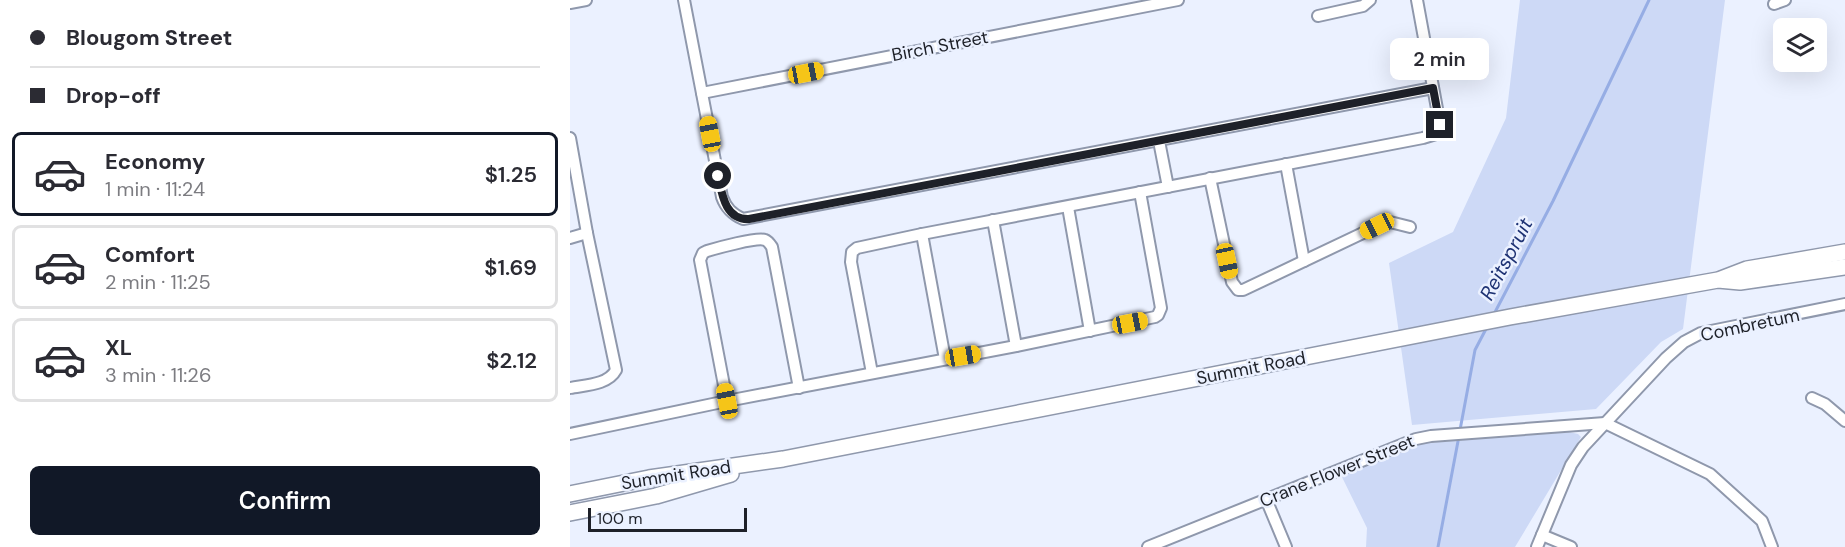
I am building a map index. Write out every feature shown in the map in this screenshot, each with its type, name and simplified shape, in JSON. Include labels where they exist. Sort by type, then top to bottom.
[{"type":"main road","name":"Summit Road","points":[[570,494],[649,478],[783,459],[1461,326],[1718,280],[1747,269],[1845,252]]},
{"type":"main road","name":"Summit Road","points":[[1718,280],[1740,282],[1845,267]]},
{"type":"main road","name":"Summit Road","points":[[570,513],[656,496],[783,459]]},
{"type":"street","points":[[570,3],[586,0]]},
{"type":"street","points":[[684,0],[724,203],[727,208],[743,219],[755,219],[1433,88]]},
{"type":"street","name":"Birch Street","points":[[702,93],[1178,0]]},
{"type":"street","points":[[1318,16],[1363,6],[1370,0]]},
{"type":"street","points":[[872,373],[851,262],[852,252],[857,248],[1434,135],[1440,125],[1417,0]]},
{"type":"street","points":[[570,138],[616,370],[604,381],[570,388]]},
{"type":"street","points":[[1159,141],[1168,187]]},
{"type":"street","points":[[1286,164],[1304,261]]},
{"type":"street","points":[[1210,178],[1232,282],[1235,288],[1243,290],[1384,223],[1390,222],[1410,227]]},
{"type":"street","points":[[570,434],[727,401],[1150,319],[1158,315],[1160,311],[1140,192]]},
{"type":"street","points":[[1068,207],[1090,331]]},
{"type":"street","points":[[993,220],[1016,346]]},
{"type":"street","points":[[570,238],[588,233]]},
{"type":"street","points":[[922,234],[945,359]]},
{"type":"street","points":[[727,401],[700,260],[703,253],[707,251],[745,242],[762,239],[772,246],[800,388]]},
{"type":"street","name":"Combretum","points":[[1537,547],[1571,465],[1583,447],[1665,358],[1690,338],[1722,329],[1845,304]]},
{"type":"street","name":"Combretum","points":[[1822,310],[1845,314]]},
{"type":"street","points":[[1812,398],[1825,404],[1845,421]]},
{"type":"street","points":[[1605,423],[1710,474],[1762,521],[1772,547]]},
{"type":"street","name":"Crane Flower Street","points":[[1148,547],[1394,446],[1421,438],[1605,423]]},
{"type":"street","points":[[1266,499],[1286,547]]},
{"type":"street","points":[[1542,535],[1571,547]]},
{"type":"shaded area","name":"Reitspruit","points":[[1520,0],[1725,0],[1683,329],[1661,342],[1596,409],[1412,425],[1389,263],[1453,232],[1506,118]]},
{"type":"shaded area","points":[[1569,432],[1581,437],[1515,547],[1366,547],[1367,528],[1341,475],[1425,443]]},
{"type":"waterway","name":"Reitspruit","points":[[1493,316],[1553,201],[1649,0]]},
{"type":"waterway","name":"Reitspruit","points":[[1460,430],[1475,350],[1487,327]]},
{"type":"waterway","name":"Reitspruit","points":[[1438,547],[1459,436]]},
{"type":"route","points":[[718,176],[722,197],[727,208],[734,215],[743,219],[755,219],[1433,88],[1440,125]]}]
